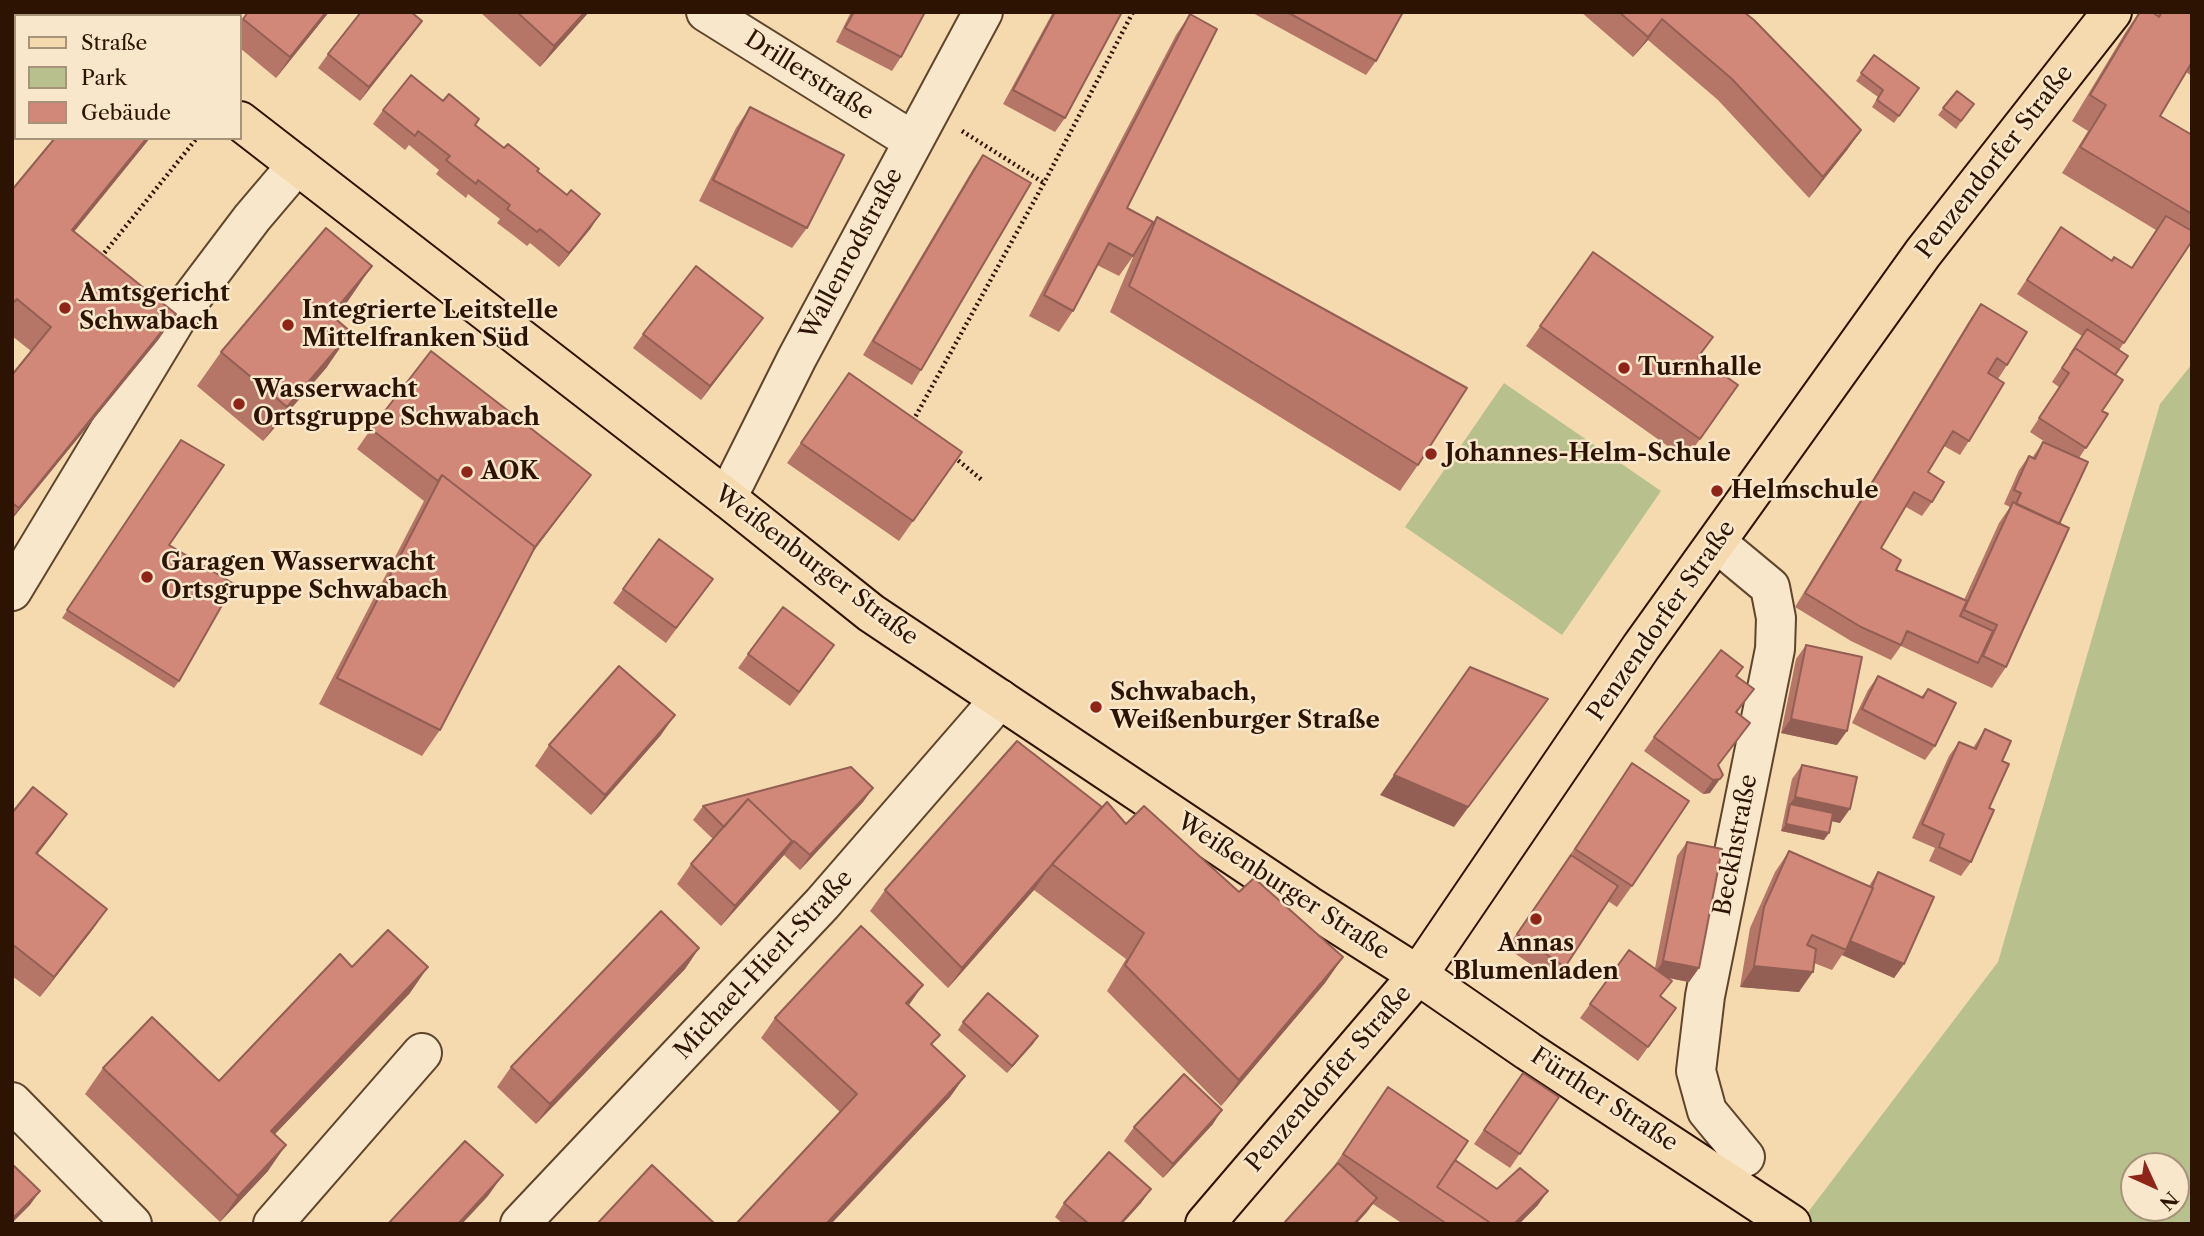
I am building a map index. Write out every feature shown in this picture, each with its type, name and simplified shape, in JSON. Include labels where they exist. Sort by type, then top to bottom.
[{"type":"main road","name":"Penzendorfer Straße","points":[[1205,1224],[1418,975],[1642,647],[1923,253],[2112,12]]},
{"type":"main road","name":"Weißenburger Straße","points":[[242,123],[871,612],[1308,906],[1418,975]]},
{"type":"main road","name":"Fürther Straße","points":[[1418,975],[1528,1051],[1791,1224]]},
{"type":"street","name":"Drillerstraße","points":[[706,12],[921,125]]},
{"type":"street","name":"Wallenrodstraße","points":[[727,498],[797,358],[983,12]]},
{"type":"street","points":[[12,591],[178,316],[252,218],[297,165]]},
{"type":"street","name":"Beckhstraße","points":[[1717,543],[1770,587],[1776,618],[1775,649],[1705,996],[1696,1071],[1707,1111],[1745,1157]]},
{"type":"street","name":"Michael-Hierl-Straße","points":[[520,1224],[822,904],[1000,699]]},
{"type":"street","points":[[273,1224],[422,1053]]},
{"type":"street","points":[[12,1102],[132,1224]]},
{"type":"path","points":[[912,423],[1044,183],[1133,12]]},
{"type":"path","points":[[921,125],[1044,183]]},
{"type":"path","points":[[101,258],[195,140]]},
{"type":"path","points":[[952,456],[982,480]]},
{"type":"green space","points":[[2192,364],[2192,1224],[1799,1224],[1998,962],[2160,404]]},
{"type":"green space","points":[[1504,383],[1661,491],[1562,635],[1405,527]]},
{"type":"building","points":[[248,12],[326,12],[290,57],[243,19]]},
{"type":"building","points":[[361,12],[411,12],[422,21],[369,87],[328,54]]},
{"type":"building","points":[[517,12],[585,12],[554,46]]},
{"type":"building","points":[[854,12],[925,12],[901,57],[845,28]]},
{"type":"building","points":[[1055,12],[1122,12],[1065,118],[1013,90]]},
{"type":"building","points":[[1287,12],[1403,12],[1376,61]]},
{"type":"building","points":[[1619,12],[1744,12],[1861,130],[1823,177],[1732,79],[1662,19],[1648,37]]},
{"type":"building","points":[[2140,12],[2152,12],[2159,17],[2162,12],[2192,12],[2192,62],[2160,116],[2192,135],[2192,214],[2080,147],[2106,105],[2090,95]]},
{"type":"building","points":[[1190,14],[1217,29],[1127,208],[1153,222],[1133,256],[1109,243],[1073,311],[1044,295]]},
{"type":"building","points":[[1874,55],[1919,88],[1899,116],[1877,100],[1883,90],[1861,73]]},
{"type":"building","points":[[411,75],[443,101],[449,94],[479,119],[475,125],[504,148],[508,144],[567,195],[571,190],[600,214],[569,253],[540,229],[537,232],[507,209],[510,205],[478,180],[476,184],[446,160],[450,156],[418,131],[415,136],[383,110]]},
{"type":"building","points":[[1957,91],[1974,104],[1961,121],[1943,108]]},
{"type":"building","points":[[750,107],[844,155],[807,228],[713,180]]},
{"type":"building","name":"Amtsgericht Schwabach","points":[[53,140],[145,140],[72,230],[176,314],[19,508],[12,503],[12,375],[51,327],[17,299],[12,304],[12,190]]},
{"type":"building","points":[[983,155],[1031,183],[921,370],[873,341]]},
{"type":"building","points":[[2166,216],[2192,231],[2192,241],[2124,343],[2027,280],[2061,227],[2112,261],[2114,257],[2132,268]]},
{"type":"building","points":[[1157,217],[1467,388],[1418,465],[1129,286]]},
{"type":"building","name":"Integrierte Leitstelle Mittelfranken Süd","points":[[326,228],[372,266],[331,315],[351,332],[287,407],[221,352]]},
{"type":"building","name":"Turnhalle","points":[[1593,252],[1713,337],[1698,357],[1738,385],[1700,439],[1540,326]]},
{"type":"building","points":[[696,266],[763,318],[710,386],[643,334]]},
{"type":"building","points":[[1981,304],[2027,332],[2007,365],[1997,358],[1988,373],[2004,383],[1969,441],[1953,431],[1928,472],[1944,482],[1932,502],[1914,492],[1881,548],[1901,560],[1896,570],[1967,601],[1960,616],[1993,631],[1978,663],[1907,631],[1901,645],[1861,627],[1805,593]]},
{"type":"building","points":[[2087,329],[2128,356],[2115,375],[2075,348],[2070,355]]},
{"type":"building","points":[[2075,348],[2123,380],[2102,411],[2108,414],[2086,448],[2039,418],[2069,373],[2062,368]]},
{"type":"building","name":"AOK","points":[[431,351],[591,475],[535,547],[442,475],[438,481],[371,429]]},
{"type":"building","points":[[849,373],[962,452],[913,521],[801,443]]},
{"type":"building","name":"Garagen Wasserwacht Ortsgruppe Schwabach","points":[[181,440],[224,465],[169,545],[234,584],[179,681],[67,610]]},
{"type":"building","points":[[2043,442],[2088,462],[2059,524],[2016,504],[2021,493],[2014,490],[2029,456],[2035,459]]},
{"type":"building","points":[[442,475],[535,547],[440,730],[337,678]]},
{"type":"building","points":[[2013,502],[2069,528],[2006,667],[1983,656],[1997,625],[1964,610]]},
{"type":"building","points":[[659,539],[713,579],[676,628],[623,589]]},
{"type":"building","points":[[783,607],[834,645],[799,692],[748,654]]},
{"type":"building","points":[[1806,645],[1862,657],[1847,731],[1791,719]]},
{"type":"building","points":[[1721,650],[1743,667],[1736,676],[1754,689],[1736,712],[1750,723],[1718,765],[1723,775],[1720,779],[1713,780],[1654,737]]},
{"type":"building","points":[[619,666],[675,715],[605,795],[549,745]]},
{"type":"building","points":[[1470,667],[1548,699],[1468,807],[1394,775]]},
{"type":"building","points":[[1878,676],[1923,698],[1928,689],[1956,703],[1935,746],[1862,709]]},
{"type":"building","points":[[1985,729],[2011,741],[2002,761],[2009,764],[1989,808],[1994,810],[1971,862],[1939,847],[1944,834],[1922,824],[1959,742],[1976,749]]},
{"type":"building","points":[[1017,741],[1102,807],[962,968],[885,890]]},
{"type":"building","points":[[1632,763],[1689,801],[1632,886],[1575,849]]},
{"type":"building","points":[[1802,765],[1857,777],[1850,809],[1795,797]]},
{"type":"building","points":[[851,767],[873,788],[810,855],[794,841],[788,847],[792,841],[748,799],[724,827],[703,806]]},
{"type":"building","points":[[33,787],[67,814],[36,853],[107,909],[54,977],[12,944],[12,813]]},
{"type":"building","points":[[748,799],[792,841],[735,906],[691,864]]},
{"type":"building","points":[[1107,802],[1126,824],[1144,806],[1239,892],[1254,878],[1343,957],[1239,1080],[1125,965],[1144,933],[1052,864]]},
{"type":"building","points":[[1790,804],[1833,813],[1829,833],[1786,824]]},
{"type":"building","points":[[1687,842],[1722,849],[1699,968],[1663,961]]},
{"type":"building","points":[[1789,851],[1873,888],[1846,950],[1812,935],[1807,945],[1816,949],[1813,972],[1754,966],[1764,907]]},
{"type":"building","points":[[1571,855],[1618,886],[1565,967],[1517,934]]},
{"type":"building","points":[[1878,872],[1934,897],[1904,964],[1850,941]]},
{"type":"building","points":[[661,911],[699,948],[550,1104],[511,1067]]},
{"type":"building","points":[[861,926],[923,985],[906,1003],[940,1035],[931,1044],[965,1076],[826,1224],[736,1224],[857,1094],[775,1018]]},
{"type":"building","points":[[388,930],[428,967],[271,1131],[286,1145],[238,1196],[103,1068],[152,1017],[219,1081],[340,954],[352,967]]},
{"type":"building","points":[[1629,950],[1672,981],[1660,996],[1676,1008],[1648,1047],[1590,1004]]},
{"type":"building","points":[[988,993],[1038,1036],[1012,1066],[963,1022]]},
{"type":"building","points":[[1523,1073],[1559,1097],[1520,1154],[1484,1130]]},
{"type":"building","points":[[1184,1074],[1222,1110],[1173,1164],[1134,1127]]},
{"type":"building","points":[[1388,1087],[1468,1141],[1437,1187],[1489,1222],[1488,1224],[1447,1224],[1343,1154]]},
{"type":"building","points":[[465,1141],[503,1175],[458,1224],[388,1224]]},
{"type":"building","points":[[1109,1152],[1151,1189],[1120,1224],[1089,1224],[1064,1203]]},
{"type":"building","points":[[1455,1160],[1497,1189],[1520,1168],[1548,1191],[1514,1224],[1488,1224],[1489,1222],[1437,1187]]},
{"type":"building","points":[[1338,1163],[1377,1198],[1354,1224],[1286,1224],[1285,1222]]},
{"type":"building","points":[[12,1164],[40,1191],[12,1219]]},
{"type":"building","points":[[652,1165],[715,1224],[597,1224]]},
{"type":"place","name":"Amtsgericht Schwabach","points":[[65,308]]},
{"type":"place","name":"Integrierte Leitstelle Mittelfranken Süd","points":[[288,325]]},
{"type":"place","name":"Turnhalle","points":[[1624,368]]},
{"type":"place","name":"Wasserwacht Ortsgruppe Schwabach","points":[[239,404]]},
{"type":"place","name":"Johannes-Helm-Schule","points":[[1431,454]]},
{"type":"place","name":"AOK","points":[[467,472]]},
{"type":"place","name":"Helmschule","points":[[1717,491]]},
{"type":"place","name":"Garagen Wasserwacht Ortsgruppe Schwabach","points":[[147,577]]},
{"type":"place","name":"Schwabach, Weißenburger Straße","points":[[1096,707]]},
{"type":"place","name":"Annas Blumenladen","points":[[1536,919]]}]
